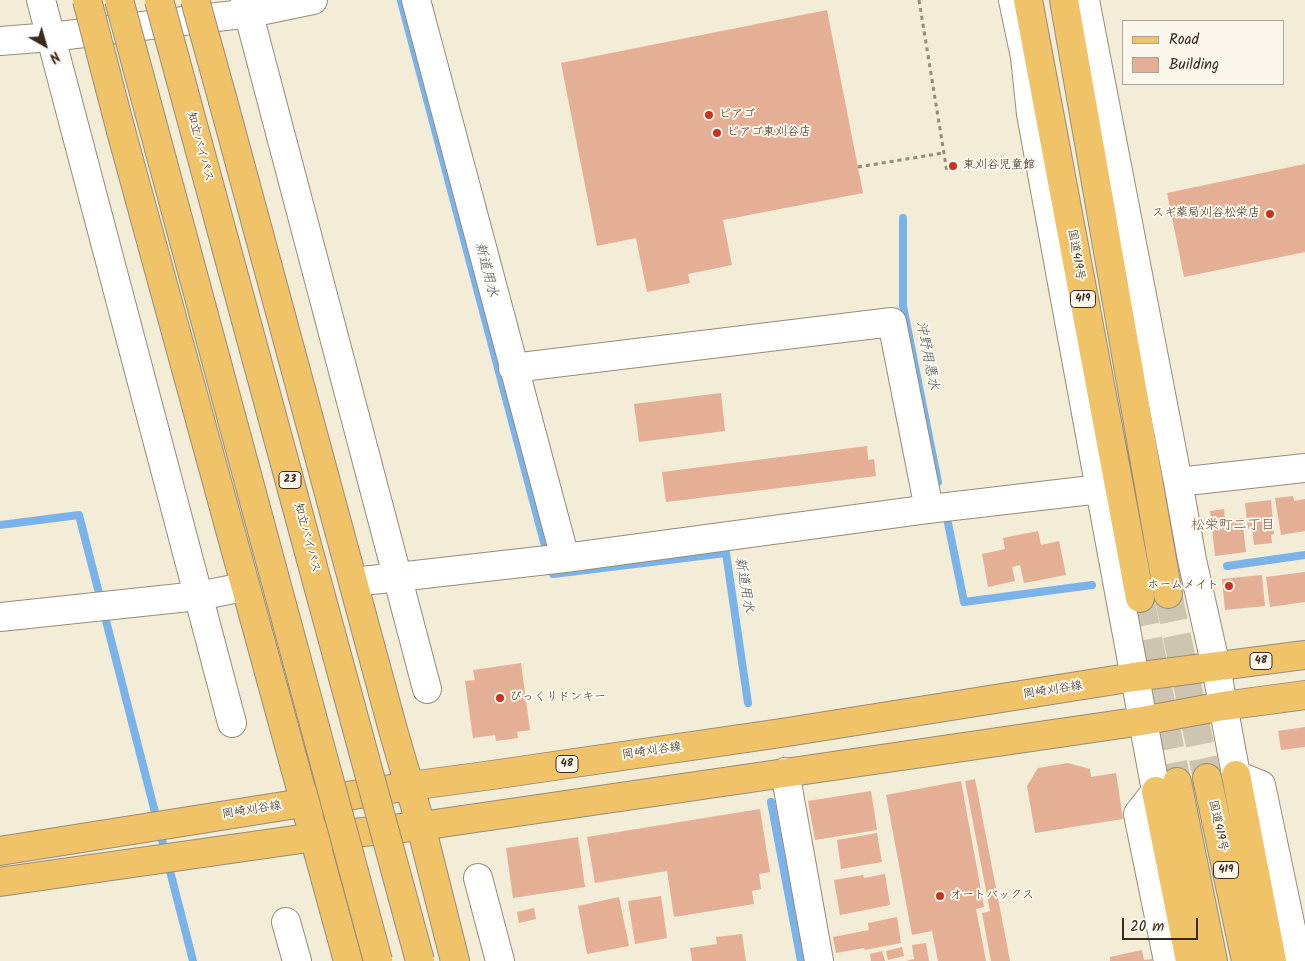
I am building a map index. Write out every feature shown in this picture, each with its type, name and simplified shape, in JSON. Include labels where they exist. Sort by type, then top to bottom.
[{"type":"main road","points":[[87,0],[244,587],[306,803],[348,961]]},
{"type":"main road","points":[[119,0],[378,961]]},
{"type":"main road","name":"知立バイパス","points":[[159,0],[420,961]]},
{"type":"main road","points":[[194,0],[421,826],[455,961]]},
{"type":"main road","name":"国道419号","points":[[1028,0],[1140,598]]},
{"type":"main road","points":[[1064,0],[1168,594]]},
{"type":"main road","name":"岡崎刈谷線","points":[[0,851],[410,786],[771,734],[1134,677],[1305,655]]},
{"type":"main road","points":[[0,882],[315,837],[421,826],[1142,721],[1223,706],[1305,695]]},
{"type":"main road","points":[[1236,775],[1272,961]]},
{"type":"main road","name":"国道419号","points":[[1207,778],[1246,961]]},
{"type":"main road","points":[[1166,786],[1190,961]]},
{"type":"main road","name":"419","points":[[1166,786],[1213,961]]},
{"type":"street","points":[[42,0],[50,37],[232,723]]},
{"type":"street","points":[[0,41],[50,37],[247,6],[312,0]]},
{"type":"street","points":[[416,0],[564,558]]},
{"type":"street","points":[[1013,0],[1025,57],[1031,114],[1142,721],[1166,786],[1138,814],[1168,961]]},
{"type":"street","points":[[1085,0],[1192,560],[1216,667],[1236,775],[1261,785],[1298,961]]},
{"type":"street","points":[[247,6],[427,689]]},
{"type":"street","points":[[513,368],[892,322],[929,509]]},
{"type":"street","points":[[1178,482],[1305,468]]},
{"type":"street","points":[[354,582],[564,558],[929,509],[1100,489]]},
{"type":"street","points":[[0,617],[198,596],[244,587]]},
{"type":"street","points":[[785,772],[819,961]]},
{"type":"street","points":[[478,878],[500,961]]},
{"type":"street","points":[[286,922],[297,961]]},
{"type":"path","points":[[919,0],[947,172]]},
{"type":"path","points":[[858,167],[943,154]]},
{"type":"building","name":"ピアゴ","points":[[827,10],[863,193],[723,220],[732,265],[688,274],[690,283],[647,292],[636,238],[597,246],[561,63]]},
{"type":"building","points":[[1305,164],[1305,252],[1184,277],[1167,193]]},
{"type":"building","points":[[721,393],[725,431],[639,442],[634,404]]},
{"type":"building","points":[[867,446],[868,460],[874,459],[876,476],[666,502],[662,472]]},
{"type":"building","points":[[1293,496],[1294,501],[1305,499],[1305,531],[1281,535],[1275,498]]},
{"type":"building","points":[[1271,500],[1274,534],[1271,535],[1272,543],[1254,545],[1252,528],[1248,529],[1245,503]]},
{"type":"building","points":[[1224,509],[1225,520],[1242,518],[1246,552],[1215,556],[1210,511]]},
{"type":"building","points":[[1038,531],[1041,545],[1059,541],[1066,575],[1024,583],[1020,565],[1012,567],[1015,581],[988,587],[982,554],[1005,549],[1003,538]]},
{"type":"building","points":[[1305,572],[1305,602],[1270,607],[1266,577]]},
{"type":"building","points":[[1262,575],[1265,606],[1225,610],[1222,579]]},
{"type":"building","points":[[521,663],[530,730],[517,732],[518,738],[496,741],[495,735],[473,738],[465,681],[475,680],[473,670]]},
{"type":"building","points":[[1305,727],[1305,747],[1281,750],[1278,731]]},
{"type":"building","points":[[1068,763],[1090,769],[1091,777],[1116,773],[1123,819],[1035,833],[1027,786],[1038,768]]},
{"type":"building","points":[[975,779],[1010,961],[991,961],[982,913],[990,911],[965,781]]},
{"type":"building","points":[[961,781],[984,907],[976,909],[986,961],[938,961],[932,931],[912,935],[886,795]]},
{"type":"building","points":[[871,791],[877,830],[815,840],[808,801]]},
{"type":"building","points":[[760,809],[770,872],[759,874],[761,889],[752,891],[754,904],[674,917],[667,871],[595,883],[587,837]]},
{"type":"building","points":[[877,833],[882,862],[841,869],[837,840]]},
{"type":"building","points":[[578,837],[585,887],[513,898],[506,848]]},
{"type":"building","points":[[885,874],[890,905],[840,915],[834,880],[863,875],[864,878]]},
{"type":"building","points":[[661,896],[667,938],[635,944],[628,901]]},
{"type":"building","points":[[619,897],[629,946],[587,954],[578,906]]},
{"type":"building","points":[[534,908],[536,919],[519,923],[517,912]]},
{"type":"building","points":[[897,917],[901,943],[836,953],[833,937],[869,930],[868,923]]},
{"type":"building","points":[[742,934],[746,961],[692,961],[690,948],[717,944],[716,937]]},
{"type":"building","points":[[926,943],[929,961],[906,961],[914,959],[912,945]]},
{"type":"building","points":[[902,947],[904,956],[888,960],[886,951]]},
{"type":"building","points":[[1142,950],[1144,960],[1152,959],[1152,961],[1110,961],[1110,957]]},
{"type":"building","points":[[882,951],[885,961],[871,961],[870,954]]},
{"type":"waterway","name":"新道用水","points":[[401,1],[545,546]]},
{"type":"waterway","name":"沖野用悪水","points":[[903,218],[903,306],[938,482]]},
{"type":"waterway","points":[[0,525],[79,515],[193,961]]},
{"type":"waterway","name":"沖野用悪水","points":[[948,523],[964,602],[1092,585]]},
{"type":"waterway","name":"新道用水","points":[[553,574],[726,553],[748,703]]},
{"type":"waterway","name":"沖野用悪水","points":[[1227,566],[1305,555]]},
{"type":"waterway","name":"新道用水","points":[[771,802],[801,961]]},
{"type":"tunnel","points":[[1168,594],[1207,778]]},
{"type":"tunnel","points":[[1140,598],[1177,782]]},
{"type":"place","name":"ピアゴ","points":[[709,115]]},
{"type":"place","name":"ピアゴ東刈谷店","points":[[717,133]]},
{"type":"place","name":"東刈谷児童館","points":[[953,166]]},
{"type":"place","name":"スギ薬局刈谷松栄店","points":[[1270,214]]},
{"type":"place","name":"ホームメイト","points":[[1229,586]]},
{"type":"place","name":"びっくりドンキー","points":[[500,698]]},
{"type":"place","name":"オートバックス","points":[[940,896]]},
{"type":"district","name":"松栄町二丁目","points":[[1233,527]]}]
